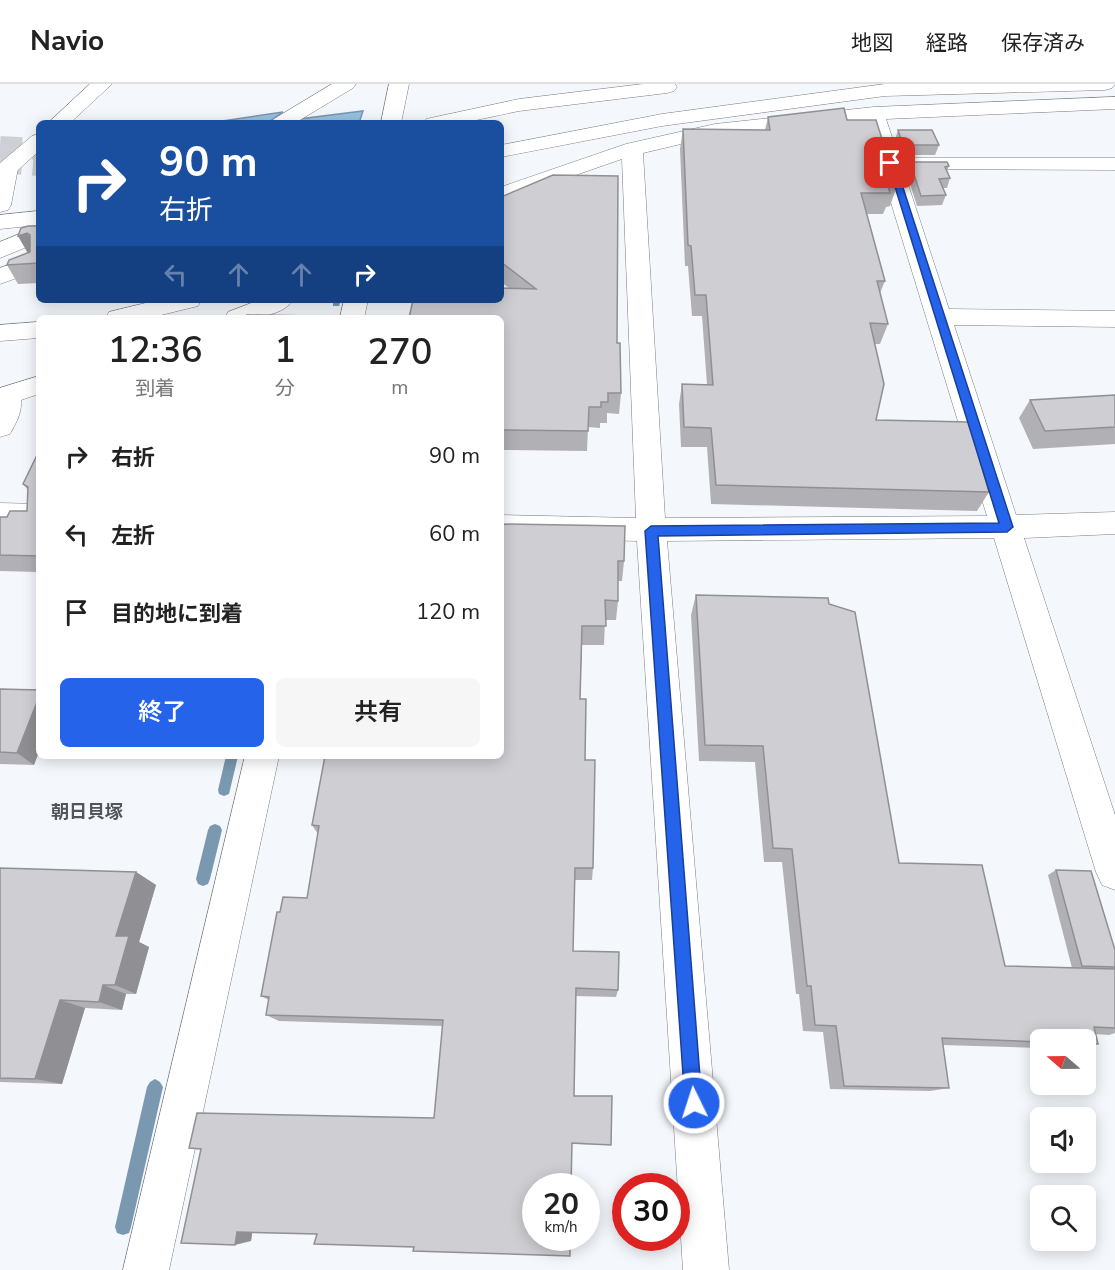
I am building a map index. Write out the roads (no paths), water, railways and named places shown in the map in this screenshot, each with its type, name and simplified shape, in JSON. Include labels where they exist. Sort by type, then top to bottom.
[{"type":"main road","points":[[61,120],[102,84]]},
{"type":"main road","points":[[286,120],[346,84]]},
{"type":"main road","points":[[392,120],[399,84]]},
{"type":"main road","points":[[497,120],[515,84]]},
{"type":"main road","points":[[447,120],[519,105],[691,84]]},
{"type":"main road","points":[[778,85],[885,90],[1105,84]]},
{"type":"main road","points":[[504,125],[667,87]]},
{"type":"main road","points":[[504,150],[662,120],[885,90]]},
{"type":"main road","points":[[504,193],[632,150],[713,130],[874,113],[1115,103]]},
{"type":"main road","points":[[874,113],[1007,527],[1103,795],[1115,872]]},
{"type":"main road","points":[[0,205],[2,172],[36,143]]},
{"type":"main road","points":[[632,150],[651,531],[706,1270]]},
{"type":"main road","points":[[890,163],[1115,164]]},
{"type":"main road","points":[[0,222],[36,218]]},
{"type":"main road","points":[[0,251],[36,233]]},
{"type":"main road","points":[[0,277],[36,262]]},
{"type":"main road","points":[[129,315],[177,303]]},
{"type":"main road","points":[[244,315],[274,303]]},
{"type":"main road","points":[[939,317],[1115,319]]},
{"type":"main road","points":[[0,333],[36,330]]},
{"type":"main road","points":[[0,427],[8,410],[3,396],[36,386]]},
{"type":"main road","points":[[0,514],[36,515]]},
{"type":"main road","points":[[504,526],[651,531],[1007,527],[1115,523]]},
{"type":"main road","points":[[146,1270],[261,759]]},
{"type":"water","points":[[363,111],[360,120],[291,120]]},
{"type":"water","points":[[283,112],[271,120],[229,120]]},
{"type":"waterway","points":[[224,790],[231,759]]},
{"type":"waterway","points":[[203,879],[215,830]]},
{"type":"waterway","points":[[123,1227],[155,1087]]},
{"type":"tunnel","points":[[0,147],[36,149]]},
{"type":"tunnel","points":[[0,162],[36,165]]},
{"type":"district","name":"朝日貝塚","points":[[87,812]]}]
